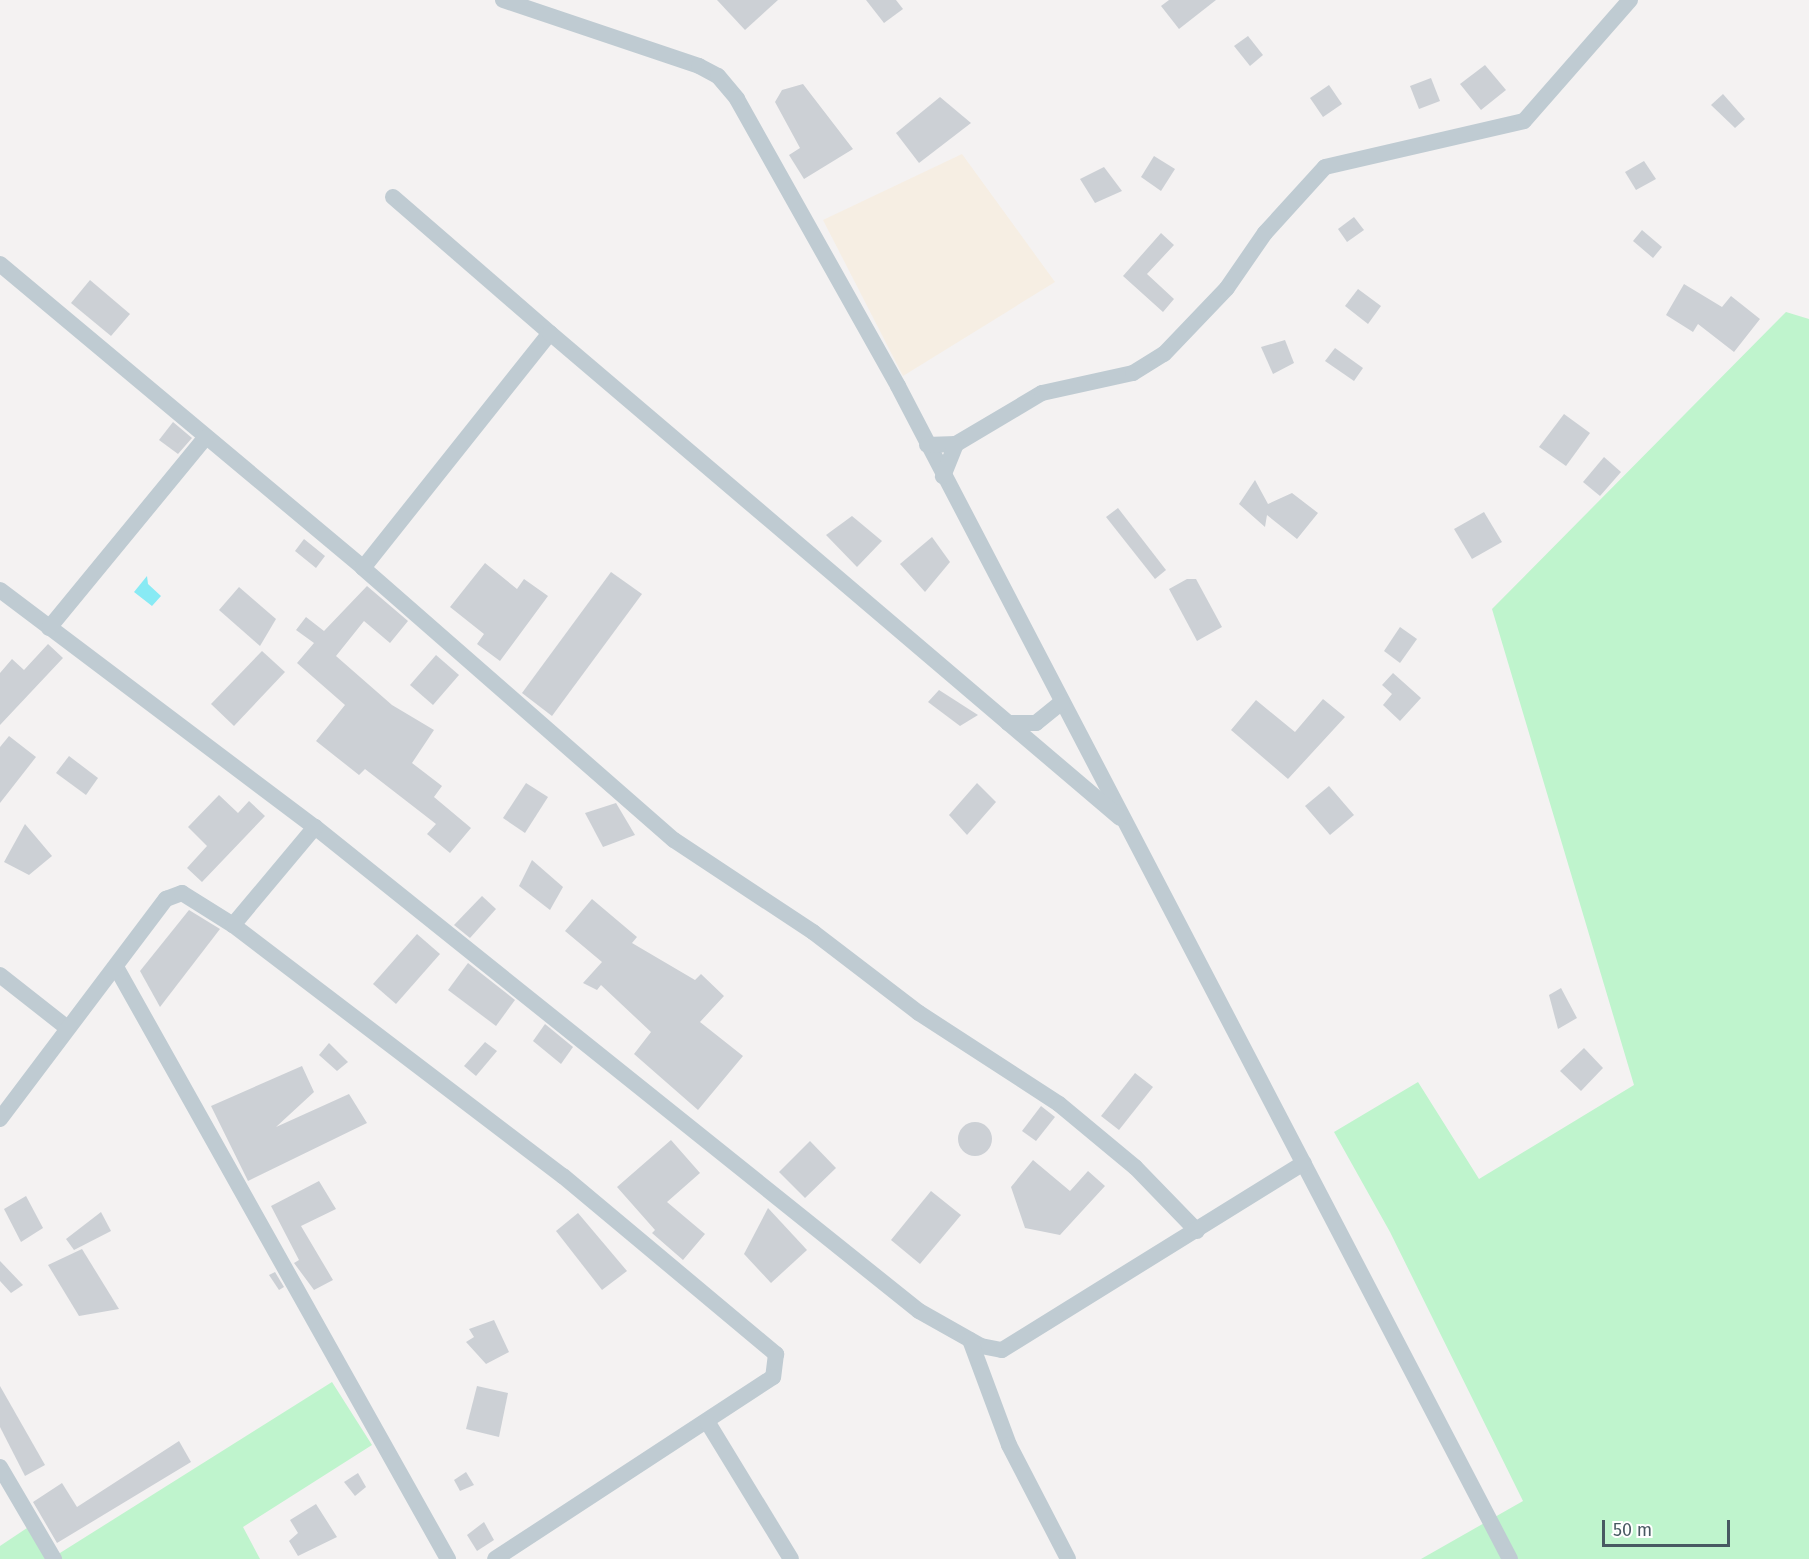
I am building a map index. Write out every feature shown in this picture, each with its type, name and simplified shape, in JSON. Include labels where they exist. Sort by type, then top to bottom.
[{"type":"street","points":[[503,0],[623,37],[718,76],[737,99],[927,445],[1510,1559]]},
{"type":"street","points":[[927,445],[956,444],[1042,393],[1133,373],[1164,354],[1227,288],[1265,232],[1325,167],[1524,121],[1630,0]]},
{"type":"street","points":[[393,197],[1126,823]]},
{"type":"street","points":[[0,264],[363,568],[674,840],[813,932],[919,1013],[1059,1104],[1135,1167],[1197,1231]]},
{"type":"street","points":[[363,568],[550,333]]},
{"type":"street","points":[[49,628],[206,437]]},
{"type":"street","points":[[942,476],[956,444]]},
{"type":"street","points":[[0,590],[315,827],[919,1311],[970,1340],[1002,1350],[1197,1231],[1304,1162]]},
{"type":"street","points":[[1008,723],[1036,723],[1062,702]]},
{"type":"street","points":[[233,925],[315,827]]},
{"type":"street","points":[[0,1119],[66,1027],[175,892],[233,925],[563,1176],[776,1354],[772,1377],[513,1555],[495,1559]]},
{"type":"street","points":[[116,967],[447,1559]]},
{"type":"street","points":[[0,975],[66,1027]]},
{"type":"street","points":[[970,1340],[1009,1445],[1068,1559]]},
{"type":"street","points":[[708,1423],[790,1559]]},
{"type":"street","points":[[0,1467],[54,1559]]},
{"type":"green space","points":[[1786,312],[1809,319],[1809,1559],[1421,1559],[1523,1501],[1390,1232],[1334,1132],[1418,1082],[1479,1179],[1634,1085],[1492,609]]},
{"type":"green space","points":[[332,1382],[372,1445],[243,1527],[260,1559],[0,1559],[0,1546],[33,1524],[52,1558]]},
{"type":"sand","points":[[962,154],[1055,282],[903,376],[823,220]]},
{"type":"water","points":[[147,576],[148,584],[161,596],[152,606],[134,592]]},
{"type":"building","points":[[717,0],[778,0],[745,30]]},
{"type":"building","points":[[866,0],[896,0],[903,9],[884,23]]},
{"type":"building","points":[[1169,0],[1216,0],[1179,29],[1161,6]]},
{"type":"building","points":[[1248,36],[1263,55],[1250,66],[1234,46]]},
{"type":"building","points":[[1485,65],[1506,90],[1481,110],[1460,84]]},
{"type":"building","points":[[1431,78],[1440,101],[1419,109],[1410,86]]},
{"type":"building","points":[[803,84],[853,149],[804,179],[789,155],[800,148],[775,102],[782,90]]},
{"type":"building","points":[[1329,85],[1342,104],[1323,117],[1310,98]]},
{"type":"building","points":[[1723,94],[1745,119],[1735,128],[1711,105]]},
{"type":"building","points":[[940,97],[971,123],[919,163],[896,133]]},
{"type":"building","points":[[1154,156],[1175,169],[1161,191],[1141,177]]},
{"type":"building","points":[[1644,161],[1656,179],[1636,190],[1625,172]]},
{"type":"building","points":[[1104,167],[1122,191],[1095,203],[1080,179]]},
{"type":"building","points":[[1354,217],[1364,230],[1347,242],[1338,229]]},
{"type":"building","points":[[1642,230],[1662,247],[1653,258],[1633,241]]},
{"type":"building","points":[[1161,233],[1174,245],[1147,274],[1174,299],[1163,312],[1123,276]]},
{"type":"building","points":[[90,280],[130,314],[111,336],[71,303]]},
{"type":"building","points":[[1684,284],[1722,307],[1731,296],[1760,319],[1734,352],[1698,324],[1693,332],[1666,315]]},
{"type":"building","points":[[1358,289],[1381,306],[1368,324],[1345,306]]},
{"type":"building","points":[[1285,340],[1294,363],[1273,374],[1261,347]]},
{"type":"building","points":[[1335,348],[1363,368],[1354,381],[1325,361]]},
{"type":"building","points":[[1564,414],[1590,433],[1566,466],[1539,447]]},
{"type":"building","points":[[173,422],[192,438],[178,454],[159,440]]},
{"type":"building","points":[[1604,457],[1621,472],[1600,496],[1583,482]]},
{"type":"building","points":[[1255,480],[1268,504],[1292,493],[1318,513],[1297,539],[1267,515],[1265,527],[1239,504]]},
{"type":"building","points":[[1118,508],[1166,570],[1155,579],[1106,517]]},
{"type":"building","points":[[1484,512],[1502,542],[1472,559],[1454,529]]},
{"type":"building","points":[[852,516],[882,541],[857,567],[826,535]]},
{"type":"building","points":[[932,537],[950,562],[925,592],[900,564]]},
{"type":"building","points":[[304,539],[325,556],[316,568],[295,551]]},
{"type":"building","points":[[485,563],[517,589],[524,579],[548,596],[500,661],[477,644],[484,634],[450,607]]},
{"type":"building","points":[[611,572],[642,594],[552,716],[522,693]]},
{"type":"building","points":[[1187,579],[1196,579],[1222,627],[1197,641],[1169,589]]},
{"type":"building","points":[[367,586],[408,621],[390,643],[364,621],[336,656],[392,705],[434,730],[412,763],[442,786],[434,797],[471,828],[450,853],[427,834],[436,824],[365,769],[359,775],[316,741],[345,705],[297,663],[314,643],[296,630],[306,617],[324,631]]},
{"type":"building","points":[[239,587],[276,619],[260,646],[219,610]]},
{"type":"building","points":[[1400,627],[1417,639],[1400,663],[1384,651]]},
{"type":"building","points":[[48,644],[63,658],[0,725],[0,673],[12,659],[24,670]]},
{"type":"building","points":[[262,651],[285,672],[234,726],[211,704]]},
{"type":"building","points":[[436,655],[459,675],[433,705],[410,685]]},
{"type":"building","points":[[1393,673],[1421,698],[1400,721],[1383,705],[1392,694],[1382,685]]},
{"type":"building","points":[[939,690],[978,715],[960,726],[928,702]]},
{"type":"building","points":[[1323,699],[1345,717],[1288,779],[1231,730],[1256,700],[1295,732]]},
{"type":"building","points":[[9,736],[36,757],[0,803],[0,747]]},
{"type":"building","points":[[69,756],[98,778],[86,795],[56,773]]},
{"type":"building","points":[[526,783],[548,797],[525,833],[503,818]]},
{"type":"building","points":[[977,783],[996,802],[967,835],[949,815]]},
{"type":"building","points":[[1329,786],[1354,815],[1330,835],[1305,806]]},
{"type":"building","points":[[219,795],[238,813],[249,801],[265,816],[202,882],[187,868],[207,846],[188,827]]},
{"type":"building","points":[[616,803],[635,835],[603,847],[585,813]]},
{"type":"building","points":[[25,824],[52,856],[29,875],[4,862]]},
{"type":"building","points":[[532,860],[563,887],[550,910],[519,886]]},
{"type":"building","points":[[482,896],[496,909],[470,938],[454,925]]},
{"type":"building","points":[[592,899],[637,937],[632,943],[695,980],[701,974],[724,996],[700,1022],[743,1056],[698,1110],[634,1054],[651,1032],[601,985],[597,990],[583,983],[602,962],[565,931]]},
{"type":"building","points":[[189,910],[220,929],[160,1007],[140,971]]},
{"type":"building","points":[[417,934],[440,954],[396,1004],[373,984]]},
{"type":"building","points":[[468,963],[515,1000],[496,1026],[448,990]]},
{"type":"building","points":[[1561,988],[1577,1018],[1558,1029],[1549,995]]},
{"type":"building","points":[[545,1024],[573,1047],[561,1064],[533,1041]]},
{"type":"building","points":[[485,1042],[497,1051],[476,1076],[464,1066]]},
{"type":"building","points":[[329,1043],[348,1062],[337,1071],[319,1055]]},
{"type":"building","points":[[1584,1048],[1603,1068],[1581,1091],[1560,1071]]},
{"type":"building","points":[[302,1066],[314,1092],[276,1127],[349,1094],[367,1123],[248,1181],[211,1106]]},
{"type":"building","points":[[1135,1073],[1153,1087],[1119,1130],[1101,1116]]},
{"type":"building","points":[[1041,1106],[1055,1117],[1036,1141],[1022,1131]]},
{"type":"building","points":[[975,1122],[987,1127],[992,1139],[987,1151],[975,1156],[963,1151],[958,1139],[963,1127]]},
{"type":"building","points":[[671,1140],[700,1173],[667,1202],[705,1234],[683,1260],[652,1233],[655,1230],[617,1187]]},
{"type":"building","points":[[810,1141],[836,1168],[805,1198],[779,1172]]},
{"type":"building","points":[[1033,1160],[1070,1191],[1088,1171],[1105,1186],[1060,1235],[1025,1228],[1011,1187]]},
{"type":"building","points":[[319,1181],[336,1209],[301,1226],[333,1280],[314,1290],[294,1263],[299,1260],[271,1206]]},
{"type":"building","points":[[931,1191],[961,1215],[920,1264],[891,1240]]},
{"type":"building","points":[[26,1196],[43,1228],[21,1242],[4,1209]]},
{"type":"building","points":[[768,1208],[807,1250],[771,1283],[744,1254]]},
{"type":"building","points":[[101,1212],[111,1231],[74,1250],[66,1239]]},
{"type":"building","points":[[578,1213],[627,1271],[602,1290],[556,1231]]},
{"type":"building","points":[[82,1249],[119,1309],[79,1316],[48,1265]]},
{"type":"building","points":[[0,1261],[23,1285],[11,1293],[0,1281]]},
{"type":"building","points":[[275,1272],[284,1287],[279,1290],[269,1275]]},
{"type":"building","points":[[494,1320],[509,1352],[486,1364],[466,1342],[474,1337],[469,1329]]},
{"type":"building","points":[[0,1386],[45,1465],[25,1476],[0,1427]]},
{"type":"building","points":[[477,1386],[508,1393],[499,1437],[466,1429]]},
{"type":"building","points":[[179,1441],[191,1462],[57,1543],[33,1502],[62,1483],[77,1507]]},
{"type":"building","points":[[466,1472],[474,1485],[460,1491],[454,1480]]},
{"type":"building","points":[[358,1473],[366,1487],[355,1496],[344,1482]]},
{"type":"building","points":[[316,1504],[337,1537],[298,1556],[289,1541],[298,1533],[290,1520]]},
{"type":"building","points":[[484,1522],[494,1540],[477,1551],[467,1535]]}]
